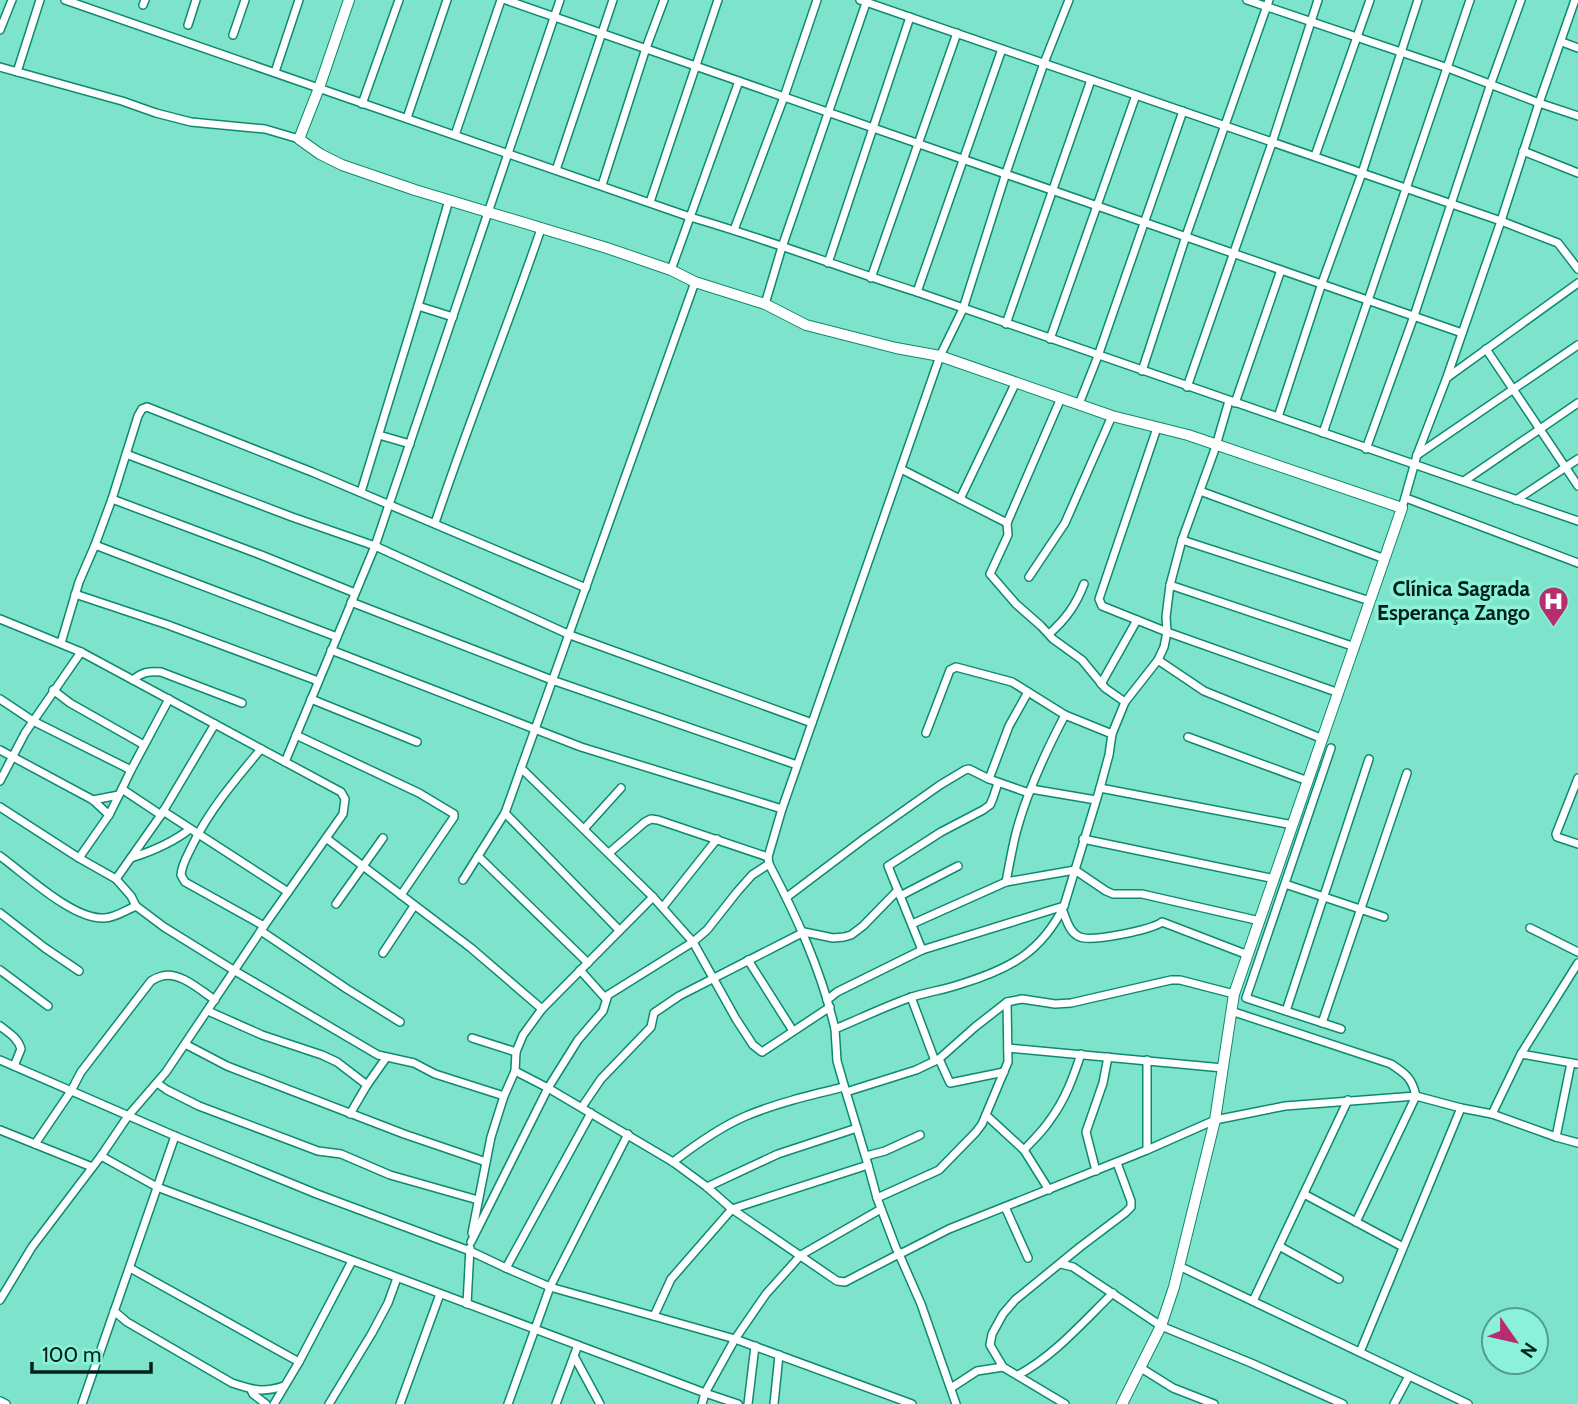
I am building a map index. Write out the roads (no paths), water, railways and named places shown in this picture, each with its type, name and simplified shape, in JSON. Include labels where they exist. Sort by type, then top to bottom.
[{"type":"street","points":[[0,30],[12,0]]},
{"type":"street","points":[[17,72],[40,0]]},
{"type":"street","points":[[65,0],[1578,522]]},
{"type":"street","points":[[188,25],[196,0]]},
{"type":"street","points":[[233,35],[245,0]]},
{"type":"street","points":[[275,72],[299,0]]},
{"type":"street","points":[[299,139],[349,0]]},
{"type":"street","points":[[362,104],[398,0]]},
{"type":"street","points":[[407,118],[447,0]]},
{"type":"street","points":[[455,135],[504,0],[1462,332]]},
{"type":"street","points":[[285,762],[390,504],[560,0]]},
{"type":"street","points":[[556,170],[613,0]]},
{"type":"street","points":[[602,185],[664,0]]},
{"type":"street","points":[[650,202],[718,0]]},
{"type":"street","points":[[734,230],[817,0]]},
{"type":"street","points":[[471,1242],[548,1087],[579,1040],[603,1011],[608,995],[693,942],[713,924],[737,892],[768,860],[797,765],[940,356],[963,309],[1006,173],[1069,0]]},
{"type":"street","points":[[1247,0],[1268,3],[1311,22],[1491,83],[1578,116]]},
{"type":"street","points":[[1187,387],[1272,143],[1318,0]]},
{"type":"street","points":[[1315,156],[1370,0]]},
{"type":"street","points":[[1278,417],[1418,0]]},
{"type":"street","points":[[1323,433],[1470,0]]},
{"type":"street","points":[[1366,449],[1521,0]]},
{"type":"street","points":[[1122,1404],[1161,1326],[1174,1287],[1215,1120],[1234,994],[1575,0]]},
{"type":"street","points":[[765,304],[864,1],[1501,221],[1559,243],[1578,269]]},
{"type":"street","points":[[1142,371],[1186,236],[1268,3]]},
{"type":"street","points":[[828,263],[910,17]]},
{"type":"street","points":[[871,278],[957,33]]},
{"type":"street","points":[[1562,42],[1578,48]]},
{"type":"street","points":[[917,292],[1002,49]]},
{"type":"street","points":[[0,67],[191,122],[265,128],[299,139],[342,165],[671,270],[695,282],[765,304],[806,325],[896,348],[940,356],[1112,416],[1404,503],[1578,563]]},
{"type":"street","points":[[1006,324],[1091,80]]},
{"type":"street","points":[[671,270],[738,81]]},
{"type":"street","points":[[1050,339],[1136,95]]},
{"type":"street","points":[[1079,404],[1183,111]]},
{"type":"street","points":[[1523,151],[1578,173]]},
{"type":"street","points":[[361,492],[449,200]]},
{"type":"street","points":[[435,523],[541,229]]},
{"type":"street","points":[[1569,257],[1578,251]]},
{"type":"street","points":[[835,1029],[911,997],[962,984],[1006,966],[1028,954],[1055,923],[1063,907],[1100,788],[1112,734],[1125,702],[1158,660],[1164,647],[1170,585],[1182,540],[1281,270]]},
{"type":"street","points":[[463,880],[505,813],[695,282]]},
{"type":"street","points":[[1447,377],[1578,283]]},
{"type":"street","points":[[418,306],[453,317]]},
{"type":"street","points":[[1417,455],[1578,345]]},
{"type":"street","points":[[1486,349],[1578,486]]},
{"type":"street","points":[[960,499],[1016,382]]},
{"type":"street","points":[[1061,398],[1007,523],[1008,535],[990,575],[1016,604],[1054,639],[1082,660],[1101,684],[1125,702]]},
{"type":"street","points":[[1464,481],[1578,403]]},
{"type":"street","points":[[61,643],[79,582],[112,499],[138,416],[142,409],[147,407],[361,492],[586,588]]},
{"type":"street","points":[[1029,577],[1065,523],[1112,416]]},
{"type":"street","points":[[1157,428],[1100,599],[1102,606],[1167,632],[1339,692]]},
{"type":"street","points":[[379,435],[410,444]]},
{"type":"street","points":[[126,454],[374,546],[570,635],[812,723]]},
{"type":"street","points":[[1516,500],[1578,459]]},
{"type":"street","points":[[901,469],[1007,523]]},
{"type":"street","points":[[1199,491],[1385,559]]},
{"type":"street","points":[[112,499],[355,593]]},
{"type":"street","points":[[1182,540],[1370,601]]},
{"type":"street","points":[[95,545],[337,637]]},
{"type":"street","points":[[1049,634],[1059,626],[1078,601],[1084,584]]},
{"type":"street","points":[[1170,585],[1354,646]]},
{"type":"street","points":[[75,594],[168,625],[318,681]]},
{"type":"street","points":[[351,602],[552,680],[797,765]]},
{"type":"street","points":[[0,619],[81,652],[341,792],[345,799],[343,814],[208,1011],[158,1083],[128,1116],[32,1247],[0,1300]]},
{"type":"street","points":[[1101,684],[1137,620]]},
{"type":"street","points":[[331,650],[581,747],[782,809]]},
{"type":"street","points":[[0,782],[33,721],[81,652]]},
{"type":"street","points":[[1158,660],[1204,691],[1323,739]]},
{"type":"street","points":[[926,733],[953,668],[1012,682],[1065,715],[1112,734]]},
{"type":"street","points":[[133,680],[141,673],[161,672],[242,703]]},
{"type":"street","points":[[53,690],[144,745]]},
{"type":"street","points":[[989,779],[1009,726],[1028,692]]},
{"type":"street","points":[[0,699],[33,721],[131,770]]},
{"type":"street","points":[[79,858],[108,815],[169,699]]},
{"type":"street","points":[[311,699],[417,743]]},
{"type":"street","points":[[1006,882],[1015,835],[1038,767],[1065,715]]},
{"type":"street","points":[[116,879],[162,813],[215,724]]},
{"type":"street","points":[[296,735],[419,793],[454,814],[401,895]]},
{"type":"street","points":[[1188,737],[1308,781]]},
{"type":"street","points":[[1331,748],[1246,998],[1341,1029]]},
{"type":"street","points":[[261,749],[193,832],[181,875],[185,882],[262,929],[347,989],[400,1022]]},
{"type":"street","points":[[0,750],[93,800],[108,815]]},
{"type":"street","points":[[1286,1011],[1370,759]]},
{"type":"street","points":[[522,768],[663,907],[693,942],[753,1045],[762,1052],[829,1004],[837,992],[922,950],[1063,907]]},
{"type":"street","points":[[787,897],[865,838],[969,769],[998,783],[1030,791],[1096,800]]},
{"type":"street","points":[[1322,1023],[1407,773]]},
{"type":"street","points":[[1578,778],[1556,834],[1557,837],[1578,844]]},
{"type":"street","points":[[922,950],[888,866],[983,810],[990,804],[998,783]]},
{"type":"street","points":[[584,829],[621,788]]},
{"type":"street","points":[[1100,788],[1293,825]]},
{"type":"street","points":[[93,800],[121,792],[162,813],[288,892]]},
{"type":"street","points":[[0,807],[116,879],[136,906],[164,927],[378,1055],[414,1063],[435,1074],[504,1096]]},
{"type":"street","points":[[505,813],[619,930]]},
{"type":"street","points":[[609,853],[651,819],[718,839],[768,860],[804,932],[829,1004],[835,1029],[837,1061],[877,1198],[921,1304],[956,1404]]},
{"type":"street","points":[[131,858],[152,852],[193,832]]},
{"type":"street","points":[[326,838],[471,948],[542,1009]]},
{"type":"street","points":[[336,904],[383,838]]},
{"type":"street","points":[[663,907],[718,839]]},
{"type":"street","points":[[1083,839],[1275,879]]},
{"type":"street","points":[[0,856],[67,906],[93,917],[109,918],[136,906]]},
{"type":"street","points":[[478,856],[588,962]]},
{"type":"street","points":[[582,1107],[601,1079],[651,1027],[654,1013],[679,996],[804,932],[834,937],[851,935],[899,893],[958,866]]},
{"type":"street","points":[[912,924],[1006,882],[1075,870],[1113,894],[1142,894],[1260,921]]},
{"type":"street","points":[[1285,884],[1384,917]]},
{"type":"street","points":[[467,1304],[471,1242],[485,1162],[504,1096],[515,1070],[516,1052],[523,1034],[542,1009],[653,897]]},
{"type":"street","points":[[383,953],[414,906]]},
{"type":"street","points":[[1063,907],[1071,930],[1080,937],[1142,930],[1162,922],[1248,955]]},
{"type":"street","points":[[0,914],[79,971]]},
{"type":"street","points":[[1530,928],[1578,952]]},
{"type":"street","points":[[748,960],[793,1031]]},
{"type":"street","points":[[1492,1114],[1521,1054],[1578,963]]},
{"type":"street","points":[[0,970],[48,1006]]},
{"type":"street","points":[[580,970],[606,999]]},
{"type":"street","points":[[35,1144],[81,1072],[151,981],[164,975],[174,976],[215,1000]]},
{"type":"street","points":[[673,1162],[690,1148],[745,1116],[793,1099],[845,1089],[916,1070],[937,1060],[1007,1002],[1022,999],[1055,1004],[1071,1003],[1171,980],[1234,994]]},
{"type":"street","points":[[911,997],[937,1060],[950,1083],[1004,1072]]},
{"type":"street","points":[[877,1198],[939,1170],[976,1132],[986,1115],[1009,1058],[1007,1002]]},
{"type":"street","points":[[208,1011],[262,1035],[322,1055],[337,1062],[367,1085]]},
{"type":"street","points":[[1231,1011],[1391,1064],[1413,1082],[1416,1096],[1356,1222]]},
{"type":"street","points":[[0,1026],[20,1044],[21,1049],[14,1066]]},
{"type":"street","points":[[472,1038],[516,1052]]},
{"type":"street","points":[[185,1044],[223,1064],[350,1114],[485,1162]]},
{"type":"street","points":[[1008,1048],[1223,1068]]},
{"type":"street","points":[[1024,1150],[1050,1122],[1058,1109],[1069,1089],[1081,1054]]},
{"type":"street","points":[[1521,1054],[1574,1063],[1556,1137]]},
{"type":"street","points":[[1096,1171],[1086,1132],[1103,1083],[1108,1057]]},
{"type":"street","points":[[350,1114],[386,1058]]},
{"type":"street","points":[[0,1060],[175,1136],[317,1194],[470,1251],[550,1287],[735,1339],[912,1404]]},
{"type":"street","points":[[1147,1060],[1147,1150]]},
{"type":"street","points":[[515,1070],[673,1162],[732,1209],[837,1281],[845,1282],[950,1229],[1117,1163],[1215,1120],[1285,1106],[1416,1096],[1492,1114],[1578,1143]]},
{"type":"street","points":[[158,1083],[200,1106],[318,1151],[341,1154],[390,1175],[478,1200]]},
{"type":"street","points":[[1253,1301],[1348,1100]]},
{"type":"street","points":[[1360,1352],[1461,1108]]},
{"type":"street","points":[[506,1268],[591,1113]]},
{"type":"street","points":[[986,1115],[1024,1150],[1049,1190]]},
{"type":"street","points":[[706,1187],[778,1154],[857,1128]]},
{"type":"street","points":[[0,1130],[92,1167]]},
{"type":"street","points":[[508,1404],[550,1287],[628,1134]]},
{"type":"street","points":[[866,1156],[885,1151],[920,1135]]},
{"type":"street","points":[[82,1404],[175,1136]]},
{"type":"street","points":[[101,1156],[157,1187],[705,1394],[738,1404]]},
{"type":"street","points":[[1065,1404],[1003,1367],[990,1345],[992,1334],[1015,1300],[1131,1207],[1117,1163]]},
{"type":"street","points":[[654,1316],[676,1273],[732,1209],[868,1165]]},
{"type":"street","points":[[1304,1194],[1403,1247]]},
{"type":"street","points":[[1005,1207],[1028,1258]]},
{"type":"street","points":[[702,1404],[735,1339],[766,1294],[801,1255],[881,1209]]},
{"type":"street","points":[[1279,1246],[1339,1279]]},
{"type":"street","points":[[274,1404],[352,1261]]},
{"type":"street","points":[[1061,1264],[1073,1268],[1161,1326],[1343,1404]]},
{"type":"street","points":[[1179,1266],[1468,1404]]},
{"type":"street","points":[[130,1268],[299,1362]]},
{"type":"street","points":[[329,1404],[372,1333],[397,1278]]},
{"type":"street","points":[[1018,1375],[1053,1351],[1113,1293]]},
{"type":"street","points":[[400,1404],[440,1294]]},
{"type":"street","points":[[114,1311],[127,1322],[232,1383],[251,1390],[268,1391],[284,1386]]},
{"type":"street","points":[[555,1404],[578,1345]]},
{"type":"street","points":[[748,1404],[755,1346]]},
{"type":"street","points":[[774,1404],[779,1355]]},
{"type":"street","points":[[574,1356],[600,1404]]},
{"type":"street","points":[[951,1388],[977,1371],[1003,1367]]},
{"type":"street","points":[[1141,1368],[1173,1388],[1214,1404]]},
{"type":"street","points":[[1394,1404],[1409,1376]]},
{"type":"street","points":[[251,1390],[266,1404]]},
{"type":"street","points":[[879,1404],[883,1393]]},
{"type":"street","points":[[0,1401],[6,1404]]},
{"type":"place","name":"Clínica Sagrada Esperança Zango","points":[[1553,628]]}]
